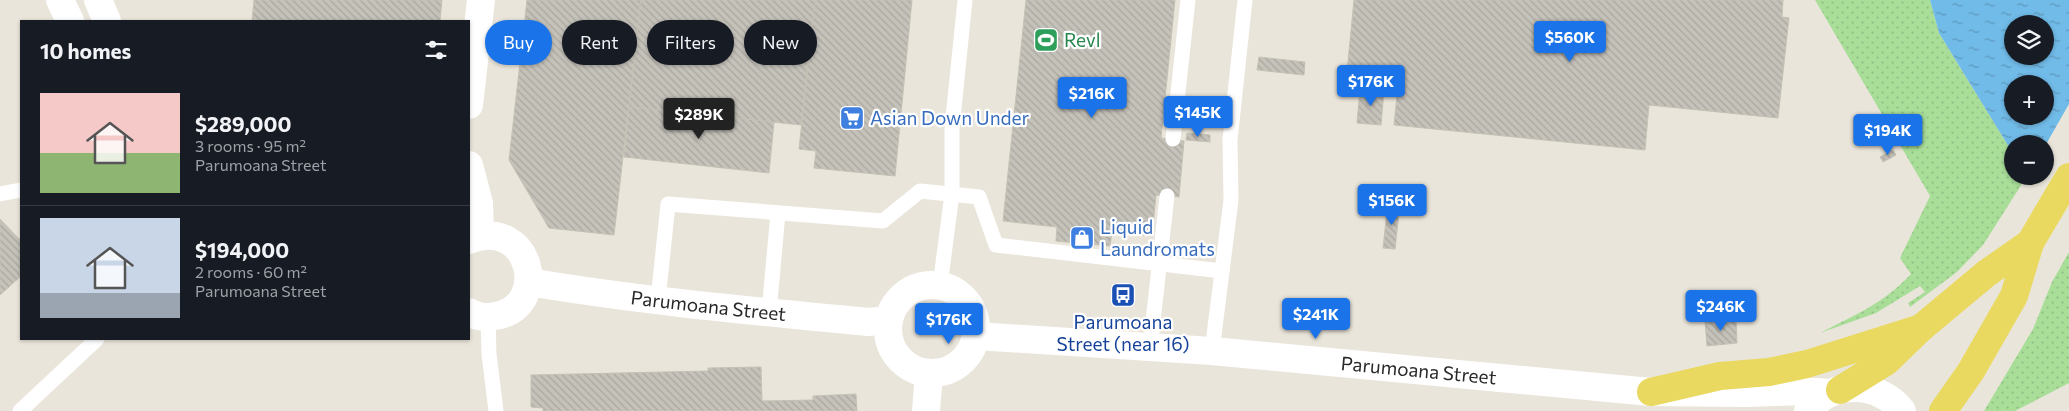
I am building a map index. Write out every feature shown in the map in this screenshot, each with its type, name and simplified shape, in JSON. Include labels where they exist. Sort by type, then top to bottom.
[{"type":"main road","points":[[60,0],[70,20]]},
{"type":"main road","points":[[98,0],[107,20]]},
{"type":"main road","points":[[470,96],[481,0]]},
{"type":"main road","points":[[470,169],[479,203],[474,238],[493,235],[506,238],[524,256],[529,268],[529,282],[524,296],[514,308],[500,315],[478,315]]},
{"type":"main road","points":[[1943,411],[1972,371],[2014,296],[2030,243],[2069,177]]},
{"type":"main road","points":[[1808,411],[1819,400],[1887,360],[1921,328],[1987,273],[2030,243]]},
{"type":"main road","name":"Parumoana Street","points":[[529,282],[658,300],[769,312],[868,322],[889,320]]},
{"type":"main road","points":[[923,286],[940,286],[956,292],[969,303],[976,318],[976,336],[970,351],[960,364],[945,371],[928,373],[913,369],[894,352],[889,337],[889,320],[895,304],[908,292],[923,286]]},
{"type":"main road","points":[[1651,392],[1720,376],[1768,372],[1806,364],[1921,328]]},
{"type":"main road","name":"Parumoana Street","points":[[976,336],[1212,352],[1651,392],[1747,393],[1802,390],[1835,391],[1862,388],[1893,401],[1902,411]]},
{"type":"main road","points":[[926,411],[928,373]]},
{"type":"main road","name":"Parumoana Street","points":[[1651,392],[1684,411]]},
{"type":"lane","points":[[940,286],[952,194],[952,128],[966,0]]},
{"type":"lane","points":[[1173,139],[1188,0]]},
{"type":"lane","points":[[1212,352],[1231,200],[1230,140],[1245,0]]},
{"type":"lane","points":[[0,194],[20,190]]},
{"type":"lane","points":[[658,300],[668,204],[882,221],[920,191],[979,197],[996,245],[1222,271]]},
{"type":"lane","points":[[1150,348],[1167,196]]},
{"type":"lane","points":[[769,312],[778,213]]},
{"type":"lane","points":[[478,315],[489,354],[496,411]]},
{"type":"lane","points":[[20,411],[96,340]]},
{"type":"green space","points":[[1815,0],[1930,0],[1939,33],[2004,139],[2004,185],[2021,185],[1983,245],[1957,272],[1910,307],[1908,303],[1925,292],[1920,286],[1876,313],[1820,333],[1880,301],[1911,274],[1900,258],[1930,196]]},
{"type":"green space","points":[[2069,252],[2069,383],[2015,411],[1984,411],[2033,329],[2052,282]]},
{"type":"water","points":[[1930,0],[2069,0],[2069,240],[2048,185],[2054,185],[2054,135],[2004,135],[2004,139],[1939,33]]},
{"type":"pier","points":[[2069,104],[2069,242],[2030,185],[2054,185],[2054,135],[2051,135]]},
{"type":"building","points":[[254,0],[442,0],[440,20],[252,20]]},
{"type":"building","points":[[527,0],[641,0],[637,35],[637,20],[562,20],[562,65],[634,65],[614,235],[549,228],[509,160],[520,65],[552,65],[552,20],[525,20]]},
{"type":"building","points":[[641,0],[815,0],[813,20],[744,20],[744,65],[808,65],[801,125],[629,107],[634,65],[637,65],[637,36]]},
{"type":"building","points":[[815,0],[912,0],[895,176],[814,168],[816,151],[799,149],[808,65],[817,65],[817,20],[813,20]]},
{"type":"building","points":[[1026,0],[1175,0],[1161,138],[1184,141],[1179,197],[1156,195],[1152,236],[1112,232],[1110,246],[1056,241],[1057,227],[1003,221]]},
{"type":"building","points":[[1354,0],[1783,0],[1782,17],[1789,18],[1778,118],[1649,105],[1645,150],[1394,125],[1399,77],[1347,72]]},
{"type":"building","points":[[1259,57],[1305,62],[1304,75],[1257,70]]},
{"type":"building","points":[[1360,89],[1384,90],[1381,125],[1357,123]]},
{"type":"building","points":[[629,107],[774,122],[769,173],[624,157]]},
{"type":"building","points":[[1187,133],[1210,135],[1210,142],[1186,140]]},
{"type":"building","points":[[1893,150],[1896,155],[1883,162],[1880,157]]},
{"type":"building","points":[[1388,202],[1400,203],[1395,249],[1383,248]]},
{"type":"building","points":[[0,219],[20,240],[20,277],[0,295]]},
{"type":"building","points":[[1736,319],[1737,343],[1707,346],[1705,322]]},
{"type":"building","points":[[761,367],[762,401],[813,400],[813,396],[856,394],[857,411],[543,411],[543,408],[531,407],[531,375],[708,371],[708,368]]},
{"type":"place","name":"Revl","points":[[1046,40]]},
{"type":"place","name":"Asian Down Under","points":[[852,118]]},
{"type":"place","name":"Liquid Laundromats","points":[[1082,238]]},
{"type":"place","name":"Parumoana Street (near 16)","points":[[1123,295]]}]
